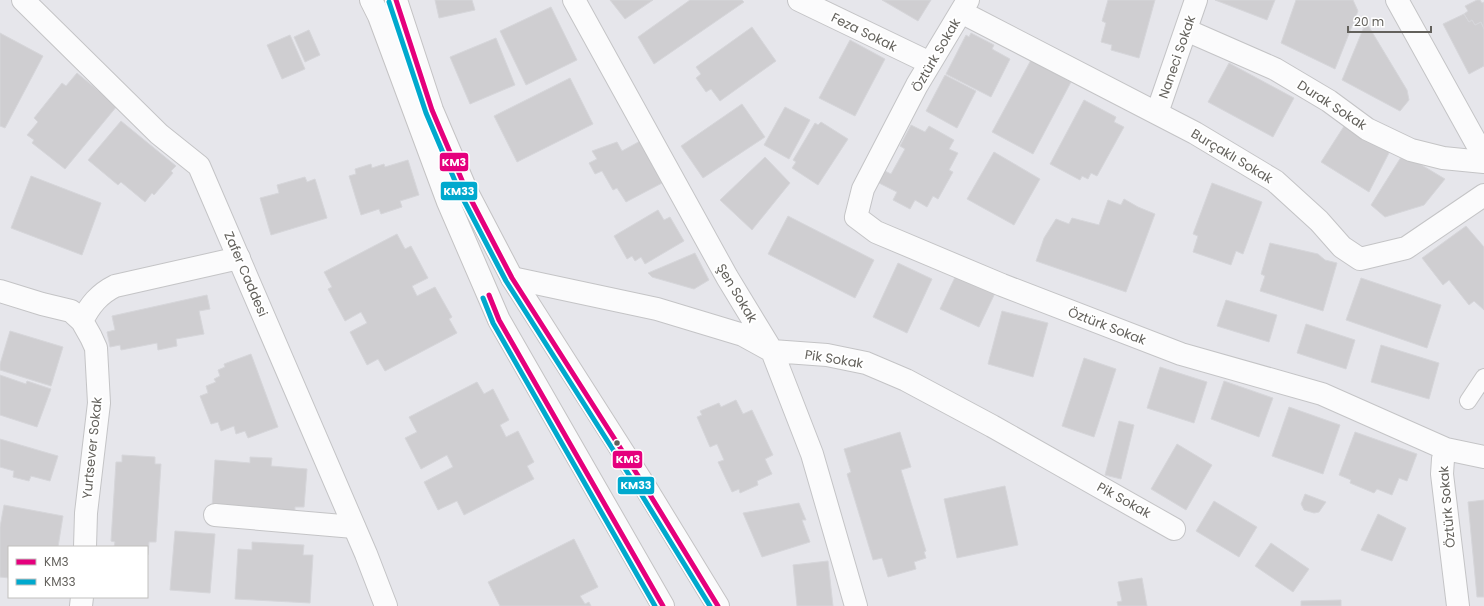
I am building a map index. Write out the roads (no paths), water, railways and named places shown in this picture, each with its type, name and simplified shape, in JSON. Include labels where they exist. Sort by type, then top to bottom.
[{"type":"street","name":"Zafer Caddesi","points":[[23,0],[159,134],[200,166],[354,527],[386,606]]},
{"type":"street","points":[[371,0],[379,16],[448,202],[499,320],[663,606]]},
{"type":"street","points":[[396,0],[432,110],[468,192],[512,278],[644,485],[718,606]]},
{"type":"street","name":"Şen Sokak","points":[[574,0],[727,277],[772,351],[812,454],[856,606]]},
{"type":"street","name":"Feza Sokak","points":[[798,0],[930,63]]},
{"type":"street","name":"Naneci Sokak","points":[[1157,113],[1196,0]]},
{"type":"street","points":[[1397,0],[1484,157]]},
{"type":"street","name":"Öztürk Sokak","points":[[964,6],[930,63],[863,190],[856,217],[876,232],[1002,285],[1181,354],[1322,394],[1446,448],[1443,459],[1442,474],[1458,606]]},
{"type":"street","name":"Burçaklı Sokak","points":[[964,6],[1195,134],[1275,181],[1319,221],[1342,247],[1360,259],[1406,248],[1484,195]]},
{"type":"street","name":"Durak Sokak","points":[[1186,30],[1275,69],[1329,101],[1367,129],[1411,150],[1443,158],[1484,162]]},
{"type":"street","points":[[82,321],[88,309],[97,298],[105,291],[115,286],[239,258]]},
{"type":"street","name":"Pik Sokak","points":[[512,278],[657,309],[743,335],[772,351],[827,355],[866,363],[906,380],[992,426],[1174,529]]},
{"type":"street","name":"Yurtsever Sokak","points":[[0,291],[71,311],[82,321],[96,348],[99,403],[86,513],[85,546]]},
{"type":"street","points":[[1446,448],[1484,457]]},
{"type":"street","points":[[215,515],[354,527]]},
{"type":"lane","points":[[1468,402],[1484,377]]}]
